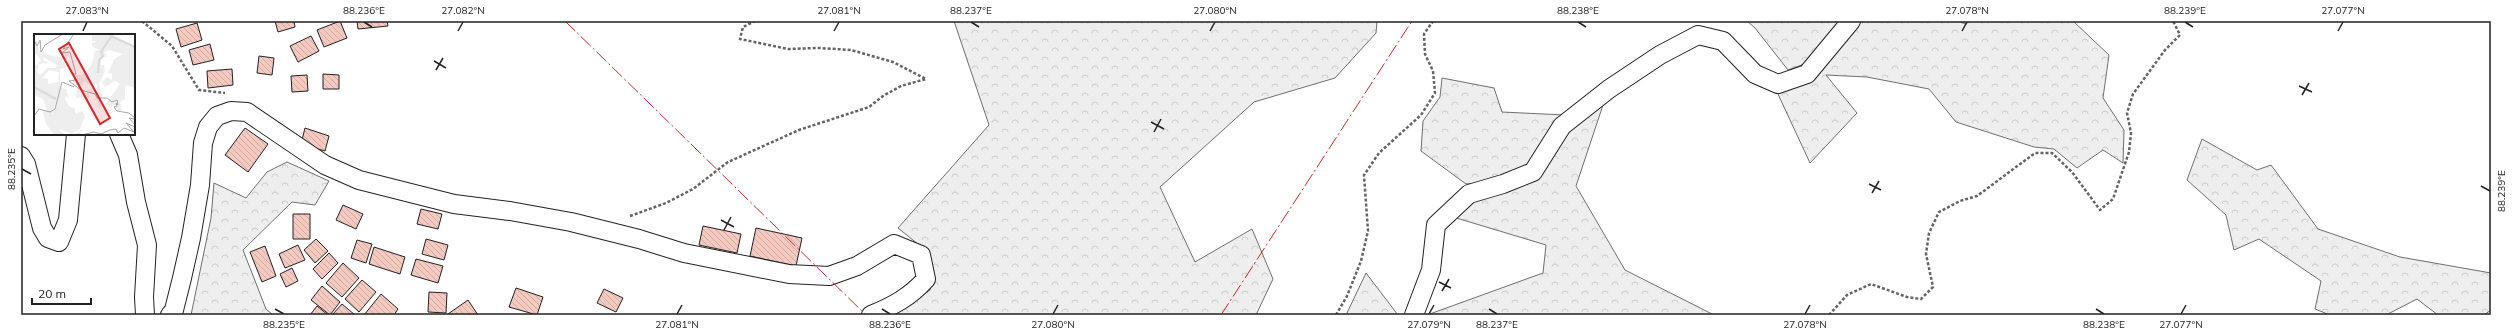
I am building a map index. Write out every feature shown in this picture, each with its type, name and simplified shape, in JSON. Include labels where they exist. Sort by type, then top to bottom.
[{"type":"street","points":[[1414,315],[1431,270],[1436,225],[1469,194],[1503,184],[1533,172],[1562,126],[1609,89],[1660,55],[1698,36],[1723,41],[1755,74],[1778,84],[1807,74],[1850,21]]},
{"type":"street","points":[[170,315],[174,310],[191,238],[200,185],[203,143],[208,127],[217,116],[231,111],[247,112],[325,165],[360,180],[454,204],[510,211],[571,222],[639,239],[684,253],[789,274],[829,276],[857,266],[894,244],[921,255],[926,279],[915,291],[898,303],[871,315]]},
{"type":"street","points":[[21,156],[26,164],[42,228],[48,238],[59,242],[68,220],[76,135]]},
{"type":"street","points":[[119,135],[128,155],[136,202],[147,245],[144,297],[145,315]]},
{"type":"path","points":[[142,21],[172,46],[199,90],[232,93]]},
{"type":"path","points":[[625,218],[666,203],[693,189],[728,162],[799,130],[868,107],[883,96],[901,86],[926,79],[893,62],[851,50],[819,48],[788,49],[740,38],[743,28],[755,21]]},
{"type":"path","points":[[1336,315],[1347,296],[1361,261],[1368,231],[1364,175],[1379,153],[1421,115],[1435,93],[1433,71],[1425,54],[1424,34],[1433,21]]},
{"type":"path","points":[[1829,315],[1847,295],[1871,284],[1907,297],[1922,299],[1933,286],[1926,254],[1929,233],[1939,212],[1960,201],[1977,196],[2035,153],[2052,153],[2072,172],[2100,210],[2113,199],[2129,152],[2131,133],[2127,113],[2133,94],[2165,50],[2180,35],[2173,21]]},
{"type":"green space","points":[[954,21],[1377,21],[1376,33],[1335,78],[1254,102],[1160,187],[1195,262],[1252,229],[1273,279],[1256,315],[892,315],[930,290],[933,267],[924,249],[898,228],[989,125]]},
{"type":"green space","points":[[1747,21],[1845,21],[1810,62],[1788,70],[1755,28]]},
{"type":"green space","points":[[1855,21],[1959,21],[1965,24],[1968,21],[2073,21],[2109,55],[2103,98],[2124,130],[2123,163],[2103,150],[2077,168],[2054,149],[2034,147],[1956,122],[1929,89],[1867,77],[1826,75],[1857,113],[1810,163],[1777,92]]},
{"type":"green space","points":[[1442,78],[1494,88],[1502,112],[1565,115],[1526,170],[1501,181],[1466,184],[1421,151],[1423,121],[1440,97]]},
{"type":"green space","points":[[1605,99],[1576,186],[1625,270],[1714,315],[1427,315],[1543,273],[1546,245],[1453,217],[1475,200],[1537,177],[1568,129]]},
{"type":"green space","points":[[2202,139],[2257,170],[2271,165],[2318,229],[2400,257],[2491,273],[2491,310],[2484,315],[2438,315],[2417,299],[2386,315],[2330,315],[2315,309],[2321,281],[2259,239],[2234,250],[2226,215],[2187,180]]},
{"type":"green space","points":[[287,162],[329,181],[315,205],[292,202],[243,250],[266,309],[273,315],[191,315],[211,218],[214,183],[246,198],[267,172]]},
{"type":"green space","points":[[1366,273],[1398,315],[1346,315]]},
{"type":"building","points":[[275,21],[294,21],[295,27],[278,32]]},
{"type":"building","points":[[340,21],[347,38],[324,47],[317,30]]},
{"type":"building","points":[[357,21],[387,21],[388,26],[358,29]]},
{"type":"building","points":[[197,23],[202,40],[181,47],[176,29]]},
{"type":"building","points":[[311,36],[319,51],[298,62],[290,46]]},
{"type":"building","points":[[210,44],[214,60],[193,65],[189,50]]},
{"type":"building","points":[[259,56],[274,58],[272,75],[257,73]]},
{"type":"building","points":[[232,69],[233,85],[208,88],[207,71]]},
{"type":"building","points":[[323,74],[339,75],[339,89],[323,89]]},
{"type":"building","points":[[307,75],[308,91],[292,92],[291,76]]},
{"type":"building","points":[[245,128],[268,144],[248,172],[225,155]]},
{"type":"building","points":[[305,128],[329,136],[325,151],[301,144]]},
{"type":"building","points":[[343,205],[363,214],[356,229],[336,220]]},
{"type":"building","points":[[421,209],[442,214],[438,229],[417,224]]},
{"type":"building","points":[[293,214],[310,214],[310,239],[293,239]]},
{"type":"building","points":[[703,226],[741,234],[737,253],[699,245]]},
{"type":"building","points":[[756,228],[802,238],[796,266],[750,256]]},
{"type":"building","points":[[316,239],[328,251],[315,263],[304,250]]},
{"type":"building","points":[[426,239],[448,245],[444,260],[422,254]]},
{"type":"building","points":[[357,240],[372,244],[366,263],[351,258]]},
{"type":"building","points":[[298,245],[305,260],[285,268],[279,254]]},
{"type":"building","points":[[265,246],[276,276],[262,282],[250,252]]},
{"type":"building","points":[[374,247],[405,257],[400,274],[369,264]]},
{"type":"building","points":[[329,253],[338,263],[322,279],[313,269]]},
{"type":"building","points":[[416,259],[443,266],[438,283],[411,275]]},
{"type":"building","points":[[343,263],[359,278],[342,297],[326,283]]},
{"type":"building","points":[[292,268],[298,281],[286,287],[280,274]]},
{"type":"building","points":[[362,280],[376,292],[359,312],[345,299]]},
{"type":"building","points":[[322,286],[340,302],[330,315],[311,300]]},
{"type":"building","points":[[516,288],[543,297],[537,315],[509,307]]},
{"type":"building","points":[[604,289],[623,298],[616,312],[597,303]]},
{"type":"building","points":[[429,292],[447,293],[446,313],[428,312]]},
{"type":"building","points":[[381,294],[398,309],[394,315],[364,315]]},
{"type":"building","points":[[468,300],[478,315],[448,314]]},
{"type":"building","points":[[342,304],[355,315],[332,315]]},
{"type":"building","points":[[317,306],[328,315],[310,315]]},
{"type":"power","points":[[565,21],[866,315]]},
{"type":"power","points":[[1221,315],[1412,21]]}]
